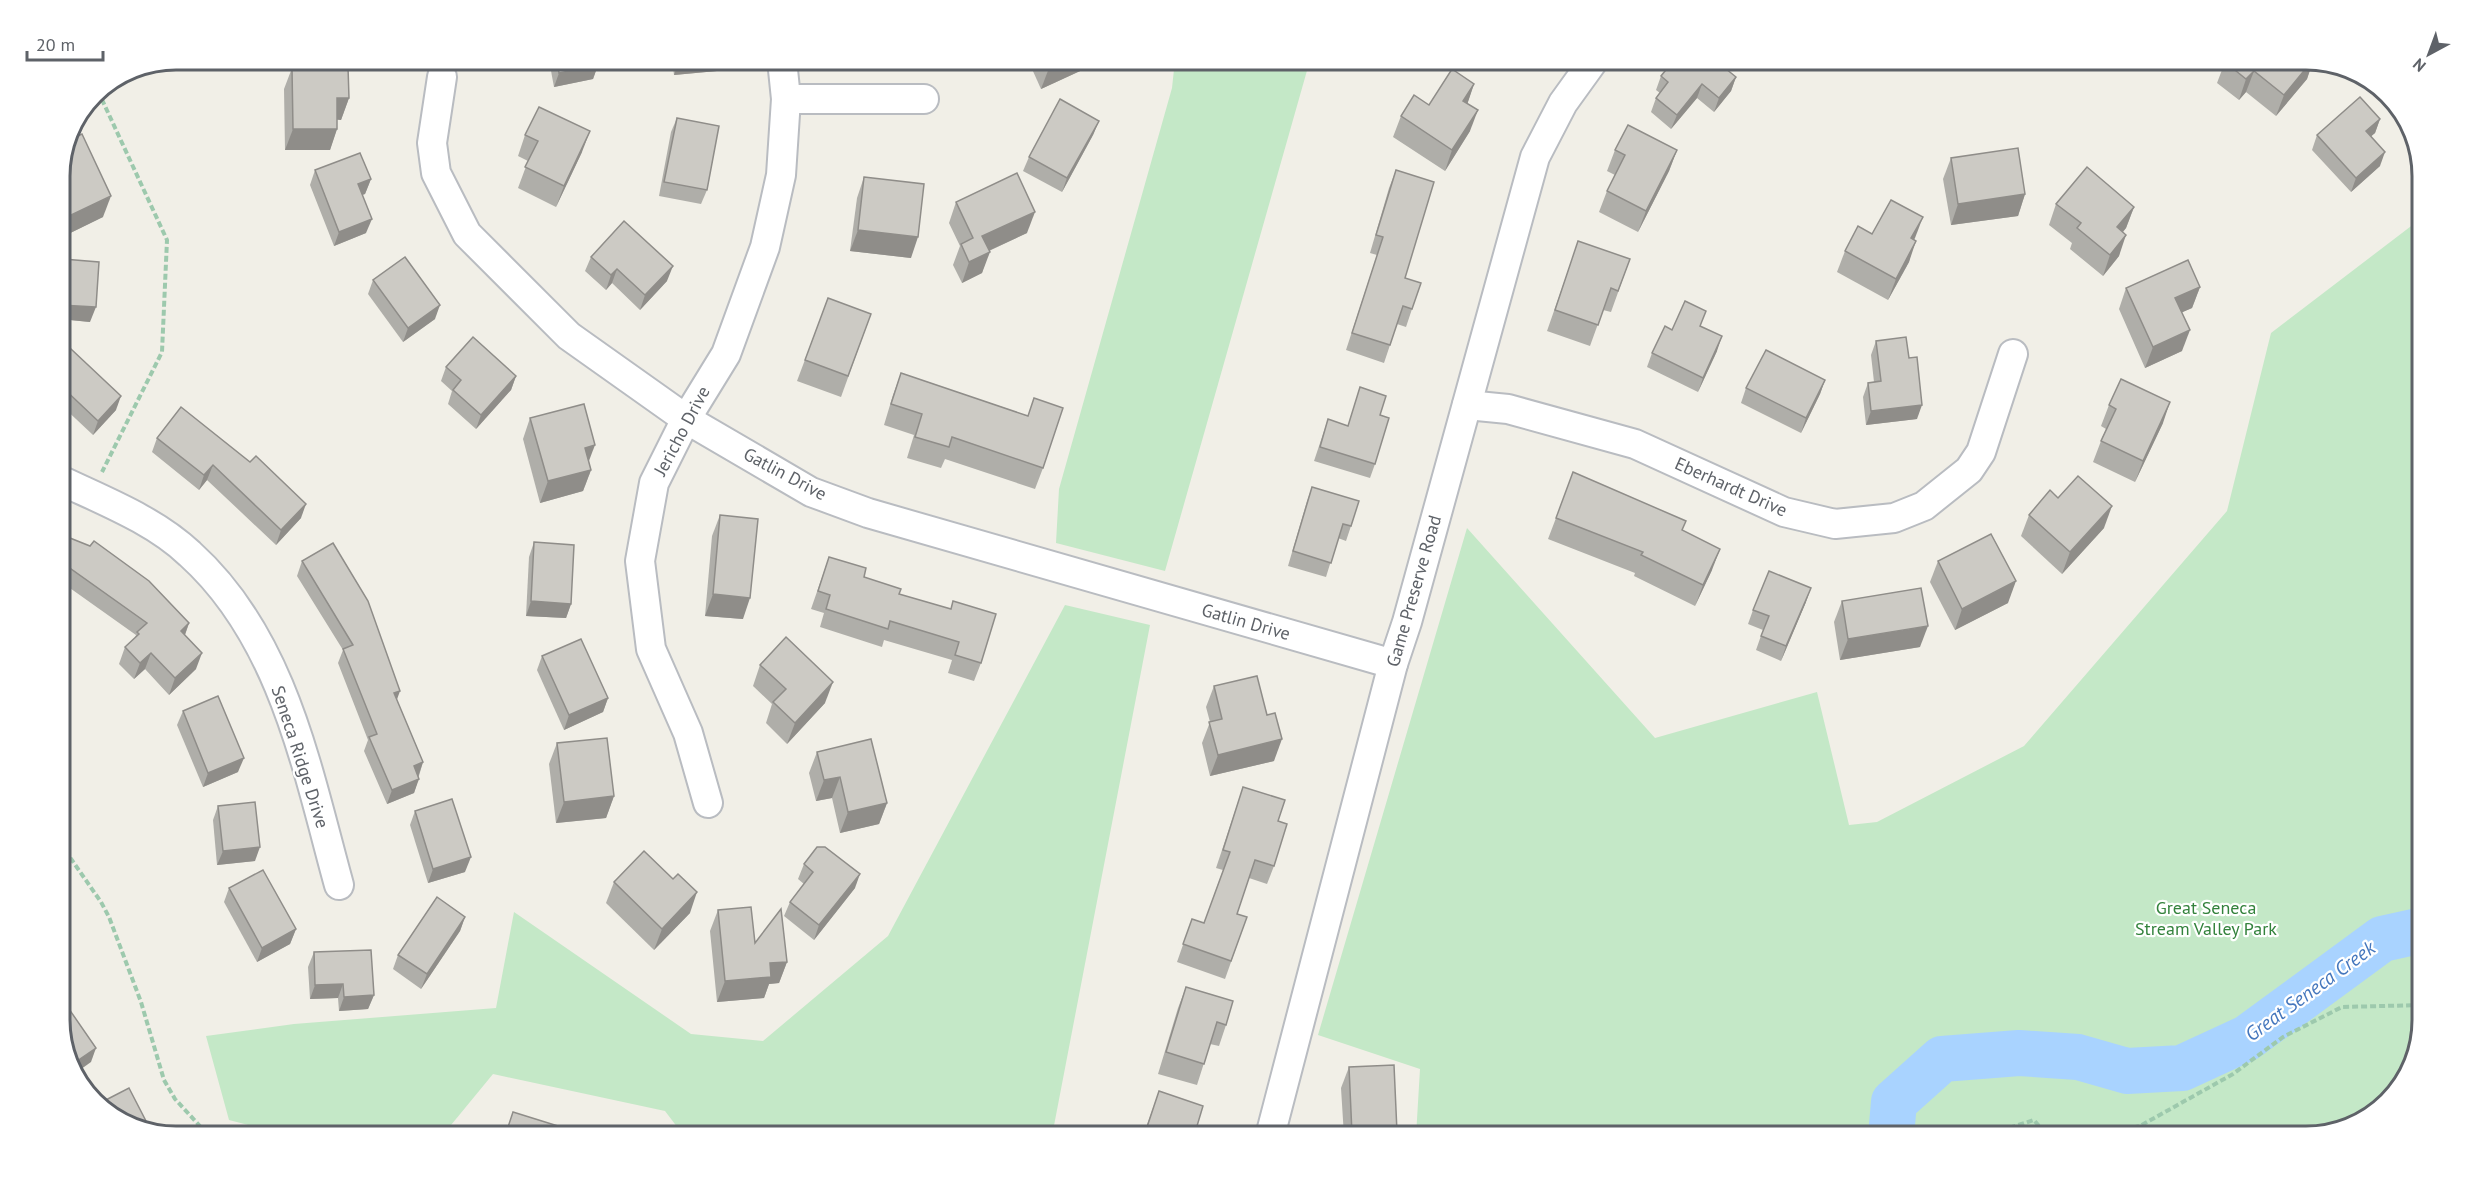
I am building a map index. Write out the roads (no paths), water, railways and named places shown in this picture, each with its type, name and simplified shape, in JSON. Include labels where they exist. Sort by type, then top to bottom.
[{"type":"street","name":"Jericho Drive","points":[[708,803],[688,733],[651,649],[639,561],[654,483],[686,418],[726,354],[765,247],[781,175],[786,99],[783,70]]},
{"type":"street","name":"Game Preserve Road","points":[[1273,1126],[1393,664],[1535,157],[1563,103],[1587,70]]},
{"type":"street","name":"Gatlin Drive","points":[[442,77],[432,143],[436,173],[467,234],[570,336],[686,418],[811,492],[868,513],[1393,664]]},
{"type":"street","points":[[786,99],[924,99]]},
{"type":"street","name":"Eberhardt Drive","points":[[1467,405],[1508,409],[1635,444],[1784,512],[1835,524],[1894,518],[1924,506],[1969,470],[1981,452],[2013,354]]},
{"type":"street","name":"Seneca Ridge Drive","points":[[71,485],[135,515],[190,553],[233,601],[269,662],[294,725],[339,885]]},
{"type":"waterway","name":"Great Seneca Creek","points":[[1892,1126],[1894,1102],[1942,1059],[2019,1053],[2078,1057],[2127,1071],[2182,1068],[2247,1038],[2382,939],[2412,932]]},
{"type":"park label","name":"Great Seneca Stream Valley Park","points":[[2206,918]]}]
